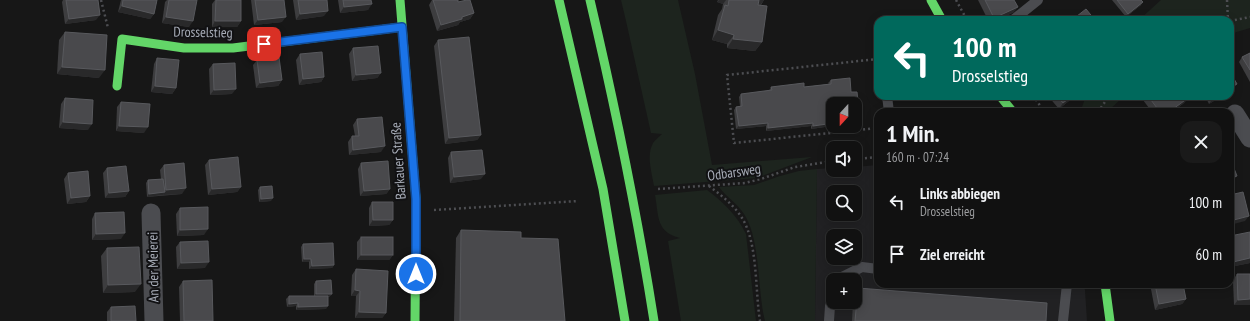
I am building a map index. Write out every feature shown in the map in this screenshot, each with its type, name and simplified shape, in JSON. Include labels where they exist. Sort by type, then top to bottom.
[{"type":"main road","name":"Barkauer Straße","points":[[400,0],[416,211],[415,321]]},
{"type":"main road","points":[[559,0],[603,189],[625,321]]},
{"type":"main road","points":[[590,0],[612,95],[643,253],[654,321]]},
{"type":"main road","points":[[931,0],[940,16]]},
{"type":"main road","name":"Drosselstieg","points":[[117,86],[122,39],[184,48],[233,48],[402,27]]},
{"type":"main road","points":[[1003,100],[1010,108]]},
{"type":"main road","points":[[1106,288],[1110,321]]},
{"type":"street","points":[[1235,114],[1250,138]]},
{"type":"street","name":"An der Meierei","points":[[152,213],[154,321]]},
{"type":"lane","points":[[1018,16],[1038,0]]},
{"type":"lane","points":[[850,273],[862,267],[874,268]]},
{"type":"lane","points":[[1064,321],[1067,288]]},
{"type":"lane","points":[[830,309],[830,321]]},
{"type":"path","points":[[101,0],[108,30]]},
{"type":"path","points":[[956,0],[965,16]]},
{"type":"path","points":[[1227,0],[1229,16]]},
{"type":"path","points":[[1234,20],[1250,17]]},
{"type":"path","points":[[874,59],[727,75],[734,143],[874,128]]},
{"type":"path","points":[[862,158],[874,157]]},
{"type":"path","name":"Odbarsweg","points":[[658,189],[745,183],[795,167],[826,162]]},
{"type":"path","points":[[709,185],[731,205],[742,218],[747,228],[752,248],[760,321]]},
{"type":"path","points":[[416,211],[578,200]]},
{"type":"shaded area","points":[[621,0],[678,0],[695,74],[712,165],[812,157],[757,178],[654,186],[650,164],[650,153],[653,143],[662,134],[651,133]]},
{"type":"shaded area","points":[[1161,0],[1250,0],[1250,28],[1234,33],[1234,16],[1143,16]]},
{"type":"shaded area","points":[[1085,100],[1120,100],[1111,108],[1065,108],[1082,107]]},
{"type":"shaded area","points":[[874,165],[874,288],[1084,288],[1087,321],[815,321],[817,169],[826,168],[826,177],[862,177],[862,166]]},
{"type":"shaded area","points":[[817,169],[815,321],[765,321],[762,309],[756,251],[749,225],[741,210],[719,187],[754,185],[799,171]]},
{"type":"shaded area","points":[[707,190],[729,209],[746,234],[756,321],[681,321],[668,241],[680,238],[672,235],[663,228],[658,217],[655,195]]},
{"type":"building","points":[[66,0],[98,0],[100,15],[69,19]]},
{"type":"building","points":[[123,0],[157,0],[154,14],[122,6]]},
{"type":"building","points":[[169,0],[197,0],[193,21],[166,17]]},
{"type":"building","points":[[216,0],[241,0],[241,21],[215,21]]},
{"type":"building","points":[[255,0],[284,0],[286,17],[258,20]]},
{"type":"building","points":[[298,0],[327,0],[328,11],[300,14]]},
{"type":"building","points":[[343,0],[371,0],[372,4],[344,7]]},
{"type":"building","points":[[433,0],[458,0],[458,2],[470,0],[474,13],[462,17],[462,19],[441,25]]},
{"type":"building","points":[[729,0],[759,0],[758,5],[767,6],[762,42],[733,39],[734,35],[718,30],[725,5],[728,6]]},
{"type":"building","points":[[985,0],[1014,0],[1018,7],[998,16],[993,16]]},
{"type":"building","points":[[1117,0],[1141,0],[1143,2],[1128,14]]},
{"type":"building","points":[[1086,9],[1092,16],[1077,16]]},
{"type":"building","points":[[65,32],[107,35],[105,70],[62,67]]},
{"type":"building","points":[[469,37],[481,135],[449,138],[438,40]]},
{"type":"building","points":[[378,46],[381,73],[356,75],[353,48]]},
{"type":"building","points":[[322,52],[324,77],[303,79],[300,54]]},
{"type":"building","points":[[1250,53],[1250,70],[1242,57]]},
{"type":"building","points":[[279,57],[282,80],[260,83],[257,60]]},
{"type":"building","points":[[157,58],[179,60],[176,88],[155,86]]},
{"type":"building","points":[[235,63],[236,89],[214,90],[213,64]]},
{"type":"building","points":[[850,78],[851,92],[857,92],[858,97],[826,97],[826,124],[813,126],[813,123],[768,128],[768,123],[739,126],[736,107],[742,106],[741,94],[772,90],[771,87],[804,83],[804,87],[831,84],[831,80]]},
{"type":"building","points":[[1234,79],[1237,84],[1234,86]]},
{"type":"building","points":[[65,98],[93,100],[92,124],[63,122]]},
{"type":"building","points":[[1151,100],[1185,100],[1174,108],[1157,108]]},
{"type":"building","points":[[121,102],[150,104],[148,127],[119,126]]},
{"type":"building","points":[[382,117],[385,146],[353,150],[352,136],[359,136],[357,119]]},
{"type":"building","points":[[482,150],[485,174],[454,177],[451,152]]},
{"type":"building","points":[[238,157],[241,187],[212,189],[209,160]]},
{"type":"building","points":[[388,161],[390,189],[364,191],[361,163]]},
{"type":"building","points":[[184,163],[186,188],[166,190],[164,165]]},
{"type":"building","points":[[126,166],[129,191],[109,193],[107,168]]},
{"type":"building","points":[[1234,168],[1237,176],[1234,177]]},
{"type":"building","points":[[88,171],[90,196],[71,198],[68,173]]},
{"type":"building","points":[[163,179],[165,192],[149,194],[148,180]]},
{"type":"building","points":[[272,186],[273,198],[261,199],[260,187]]},
{"type":"building","points":[[1243,192],[1249,216],[1234,220],[1234,194]]},
{"type":"building","points":[[372,202],[393,202],[393,220],[373,220]]},
{"type":"building","points":[[208,207],[208,229],[180,230],[180,208]]},
{"type":"building","points":[[124,212],[125,233],[96,234],[95,213]]},
{"type":"building","points":[[461,230],[521,232],[521,238],[558,239],[565,321],[460,321]]},
{"type":"building","points":[[1250,232],[1250,258],[1234,262],[1234,235]]},
{"type":"building","points":[[361,237],[393,237],[393,255],[361,255]]},
{"type":"building","points":[[208,241],[209,262],[181,263],[180,242]]},
{"type":"building","points":[[333,243],[334,265],[312,266],[311,259],[304,259],[303,244]]},
{"type":"building","points":[[139,247],[141,284],[108,285],[107,248]]},
{"type":"building","points":[[356,269],[388,271],[386,313],[359,312],[360,291],[355,290]]},
{"type":"building","points":[[1237,274],[1250,274],[1250,299],[1238,300]]},
{"type":"building","points":[[212,280],[213,321],[184,321],[183,281]]},
{"type":"building","points":[[331,280],[332,294],[316,294],[316,281]]},
{"type":"building","points":[[862,288],[1047,303],[1046,321],[855,321],[856,309],[862,309]]},
{"type":"building","points":[[1156,288],[1184,288],[1186,299],[1159,304]]},
{"type":"building","points":[[289,296],[328,296],[328,306],[298,307],[298,303],[289,304]]},
{"type":"building","points":[[135,306],[136,321],[111,321],[111,307]]},
{"type":"traffic: fast","points":[[400,0],[416,199],[415,321]]},
{"type":"traffic: fast","points":[[559,0],[603,189],[625,321]]},
{"type":"traffic: fast","points":[[590,0],[625,160],[654,321]]},
{"type":"traffic: fast","points":[[931,0],[940,16]]},
{"type":"traffic: fast","points":[[117,86],[122,39],[184,48],[233,48],[402,27]]},
{"type":"traffic: fast","points":[[1003,100],[1010,108]]},
{"type":"traffic: fast","points":[[1106,288],[1110,321]]},
{"type":"route","points":[[264,44],[402,27],[416,199],[416,274]]}]
